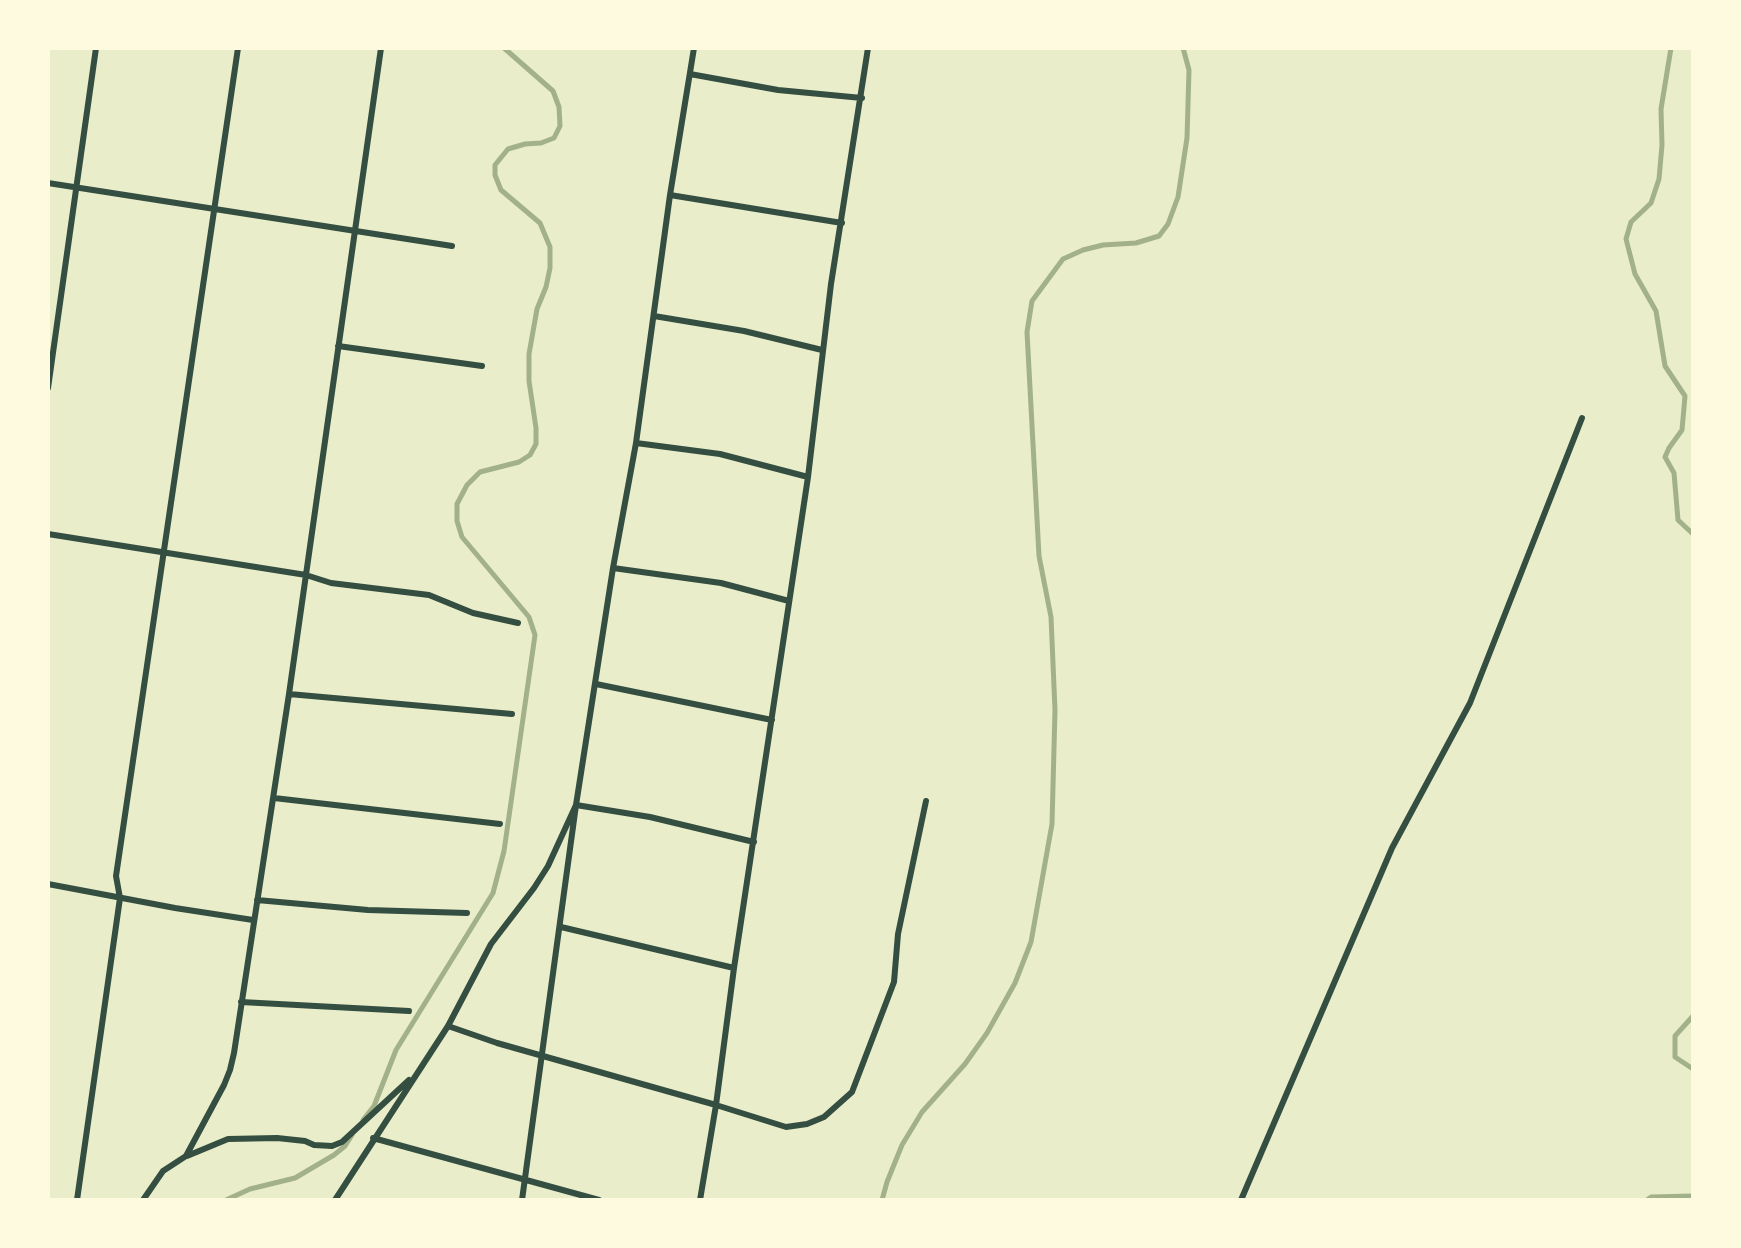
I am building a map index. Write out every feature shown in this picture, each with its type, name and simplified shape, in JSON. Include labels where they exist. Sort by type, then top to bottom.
[{"type":"street","points":[[48,388],[96,48]]},
{"type":"street","points":[[77,1200],[120,898],[116,876],[238,48]]},
{"type":"street","points":[[186,1156],[230,1070],[274,798],[381,48]]},
{"type":"street","points":[[522,1200],[576,805],[613,568],[636,443],[670,195],[694,48]]},
{"type":"street","points":[[700,1200],[808,477],[822,350],[868,48]]},
{"type":"street","points":[[690,74],[778,90],[862,98]]},
{"type":"street","points":[[48,183],[452,246]]},
{"type":"street","points":[[670,195],[842,223]]},
{"type":"street","points":[[654,316],[744,331],[822,350]]},
{"type":"street","points":[[338,346],[482,366]]},
{"type":"street","points":[[1241,1200],[1392,848],[1470,703],[1582,418]]},
{"type":"street","points":[[636,443],[720,454],[808,477]]},
{"type":"street","points":[[48,534],[306,575],[331,583],[429,595],[473,613],[518,624]]},
{"type":"street","points":[[613,568],[721,584],[789,601]]},
{"type":"street","points":[[596,684],[772,720]]},
{"type":"street","points":[[289,694],[512,714]]},
{"type":"street","points":[[274,798],[500,824]]},
{"type":"street","points":[[448,1026],[542,1056],[786,1127],[824,1117],[852,1092],[894,982],[898,934],[926,801]]},
{"type":"street","points":[[576,805],[650,817],[754,842]]},
{"type":"street","points":[[335,1200],[373,1138],[448,1026],[491,944],[548,866],[576,805]]},
{"type":"street","points":[[48,884],[254,920]]},
{"type":"street","points":[[257,900],[368,910],[467,913]]},
{"type":"street","points":[[561,927],[734,968]]},
{"type":"street","points":[[241,1002],[409,1011]]},
{"type":"street","points":[[143,1200],[163,1172],[186,1156],[228,1139],[277,1138],[332,1146],[342,1142],[416,1074]]},
{"type":"street","points":[[373,1138],[599,1200]]},
{"type":"waterway","points":[[363,1120],[374,1106],[396,1050],[493,893],[504,851],[535,635],[529,617],[462,537],[457,521],[457,504],[467,485],[480,472],[519,462],[530,455],[536,444],[529,381],[529,354],[537,309],[546,287],[550,268],[550,247],[540,223],[501,190],[495,175],[495,165],[508,149],[525,144],[541,143],[554,138],[560,126],[559,107],[553,91],[504,48]]},
{"type":"waterway","points":[[882,1200],[902,1145],[922,1112],[965,1064],[987,1033],[1015,983],[1031,942],[1052,824],[1055,710],[1051,617],[1039,556],[1027,332],[1032,301],[1063,259],[1083,250],[1103,245],[1136,243],[1159,236],[1168,224],[1178,197],[1187,138],[1189,70],[1183,48]]},
{"type":"waterway","points":[[1671,48],[1661,109],[1662,145],[1659,179],[1651,203],[1631,222],[1626,239],[1635,274],[1656,311],[1665,366],[1685,396],[1682,430],[1665,457],[1674,473],[1678,520],[1693,534]]},
{"type":"waterway","points":[[1693,1016],[1675,1036],[1675,1057],[1693,1069]]},
{"type":"waterway","points":[[226,1200],[250,1189],[295,1178],[334,1155],[345,1146],[352,1135]]},
{"type":"waterway","points":[[1647,1200],[1651,1197],[1693,1196]]}]
